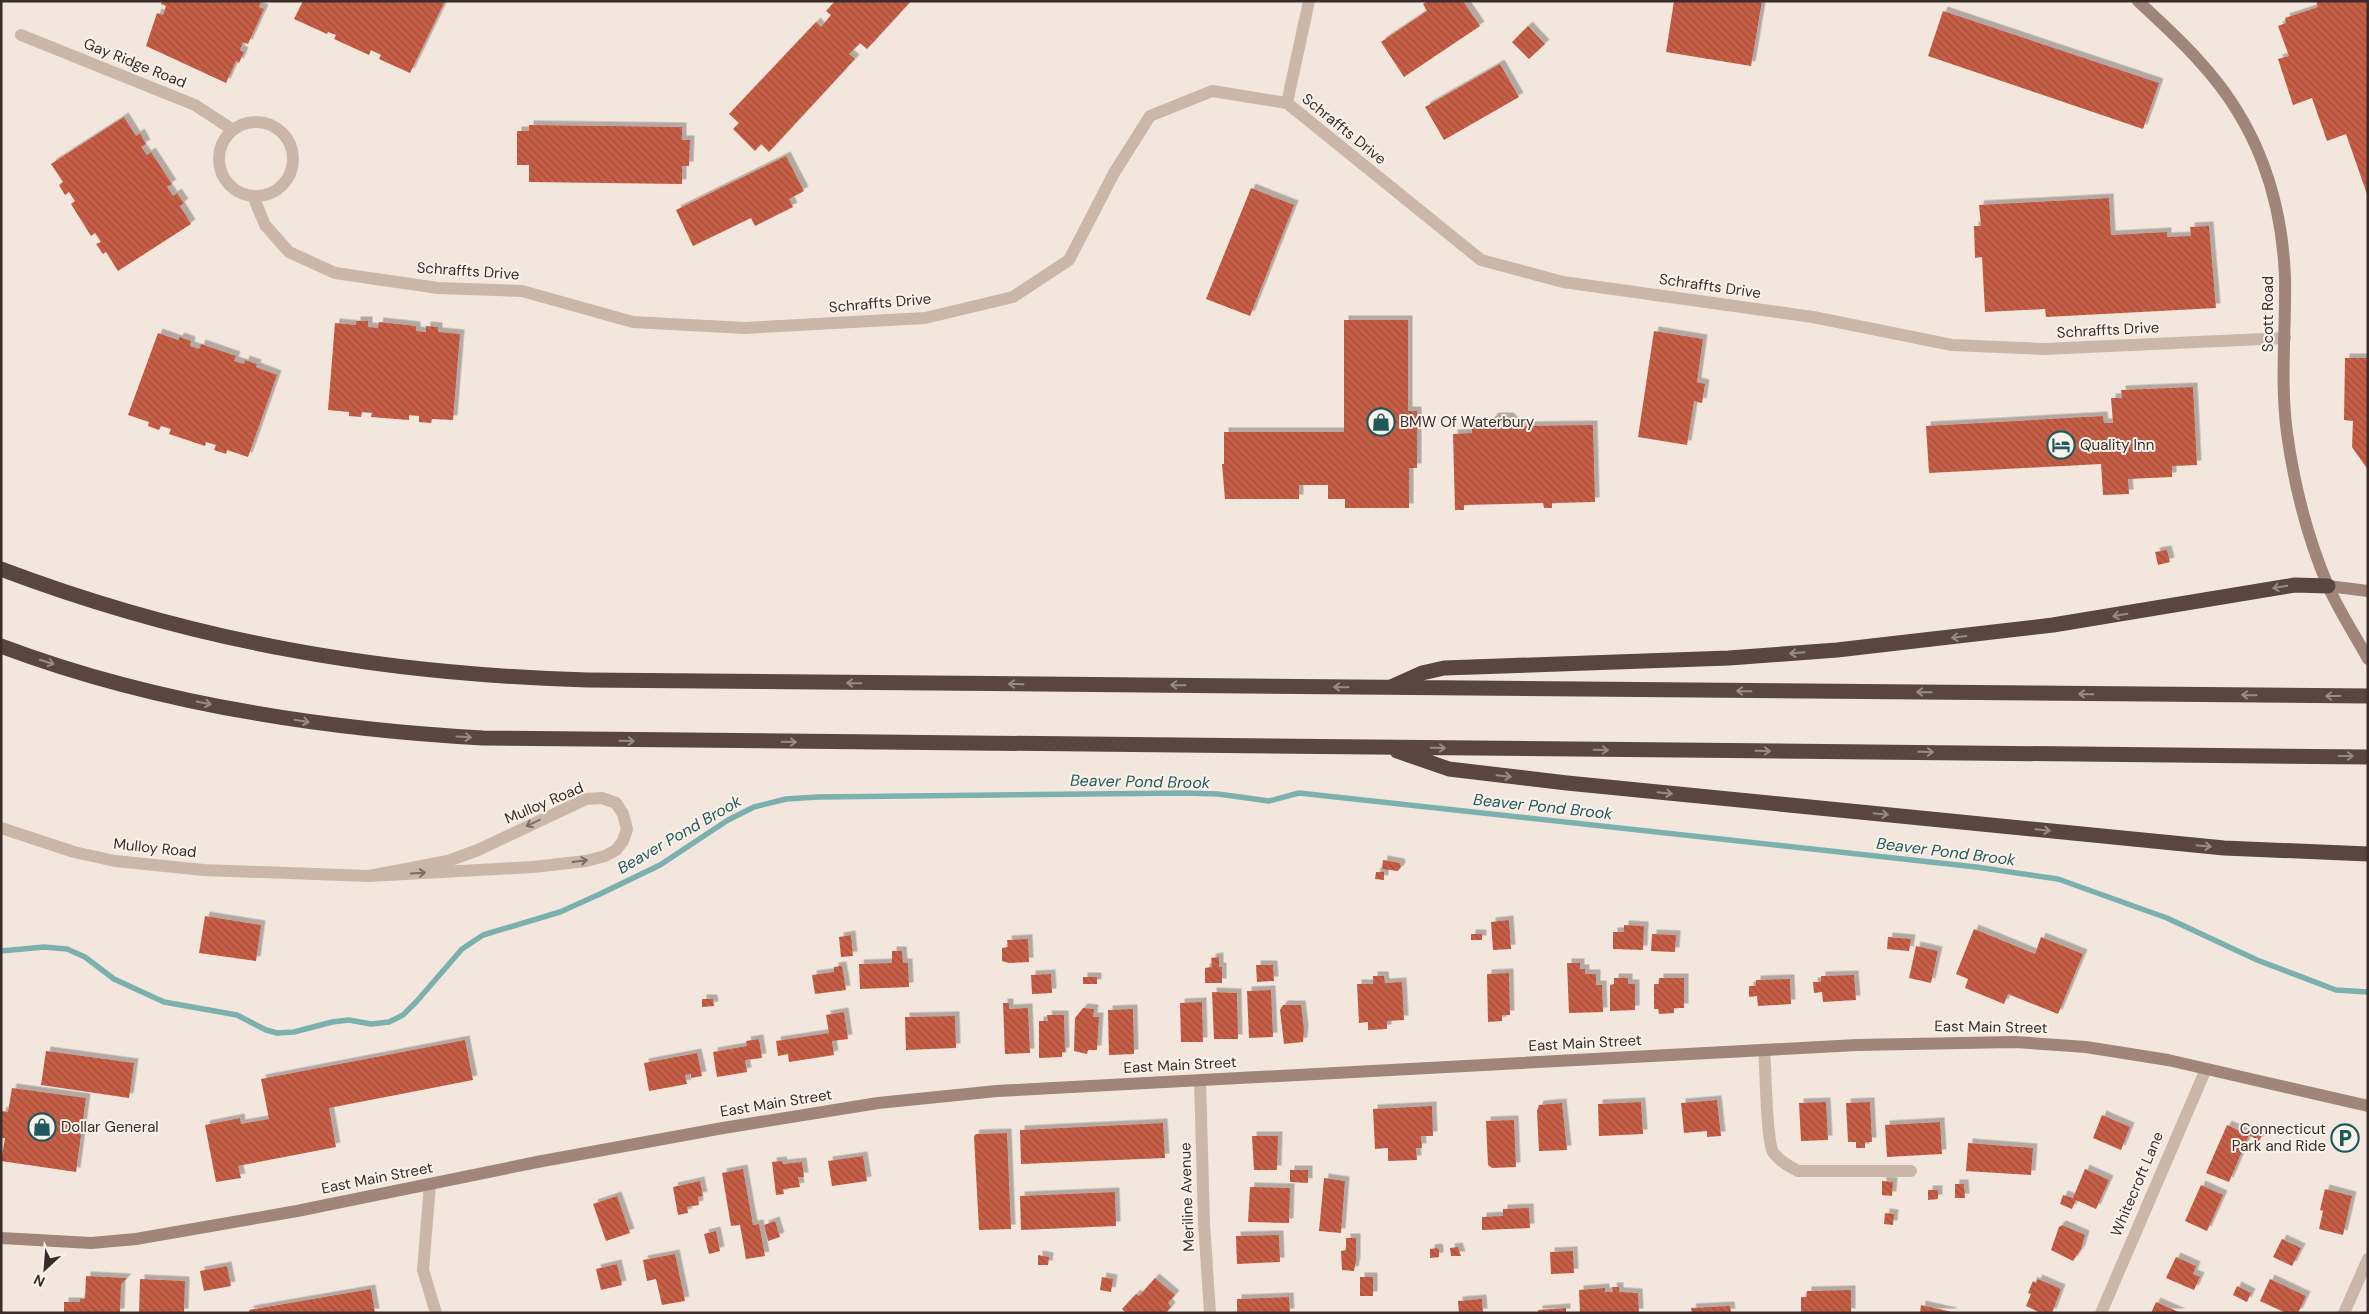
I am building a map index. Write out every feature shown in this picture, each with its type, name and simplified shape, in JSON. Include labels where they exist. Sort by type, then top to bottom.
[{"type":"highway","points":[[1,569],[103,604],[202,632],[336,659],[442,673],[586,680],[2368,696]]},
{"type":"highway","points":[[1390,687],[1422,673],[1444,668],[1719,659],[1837,650],[2053,625],[2295,585],[2328,586]]},
{"type":"highway","points":[[1,646],[110,681],[210,704],[311,722],[426,735],[540,740],[2368,756]]},
{"type":"highway","points":[[1389,748],[1430,764],[1449,769],[1558,782],[2224,848],[2368,854]]},
{"type":"main road","name":"Scott Road","points":[[2138,1],[2191,52],[2214,78],[2241,116],[2266,169],[2278,207],[2282,233],[2286,423],[2292,466],[2308,527],[2328,586],[2366,655]]},
{"type":"main road","points":[[2328,586],[2368,590]]},
{"type":"main road","name":"East Main Street","points":[[1,1238],[91,1243],[136,1239],[296,1211],[542,1161],[723,1128],[878,1103],[997,1091],[1901,1042],[2015,1042],[2086,1047],[2206,1068],[2368,1106]]},
{"type":"street","points":[[1287,103],[1309,1]]},
{"type":"street","name":"Gay Ridge Road","points":[[21,36],[196,105],[233,130]]},
{"type":"street","name":"Schraffts Drive","points":[[253,196],[265,225],[289,252],[335,273],[438,288],[522,291],[633,322],[744,328],[925,318],[1013,296],[1069,260],[1114,173],[1150,116],[1212,91],[1287,103],[1481,260],[1563,282],[1813,317],[1960,345],[2044,349],[2285,338]]},
{"type":"street","points":[[250,122],[269,124],[286,137],[291,148],[293,160],[291,172],[276,190],[264,195],[253,196],[240,192],[230,185],[221,169],[220,151],[225,139],[233,130],[250,122]]},
{"type":"street","name":"Mulloy Road","points":[[1,828],[74,852],[115,861],[204,870],[369,876],[533,867],[586,861],[616,850],[623,841],[627,829],[624,814],[616,803],[602,798],[586,799],[478,850],[448,861],[369,876]]},
{"type":"street","points":[[1764,1050],[1767,1110],[1773,1151],[1784,1164],[1798,1171],[1911,1171]]},
{"type":"street","name":"Whitecroft Lane","points":[[2100,1313],[2206,1068]]},
{"type":"street","name":"Meriline Avenue","points":[[1200,1080],[1204,1223],[1210,1313]]},
{"type":"street","points":[[430,1184],[423,1270],[436,1313]]},
{"type":"street","points":[[2344,1313],[2368,1258]]},
{"type":"building","points":[[162,1],[261,1],[259,7],[264,9],[248,44],[243,42],[240,50],[244,52],[239,63],[236,61],[226,83],[146,46],[157,13],[163,15],[166,6],[161,4]]},
{"type":"building","points":[[303,1],[445,1],[410,73],[379,59],[381,55],[371,50],[369,55],[334,39],[336,35],[328,32],[327,34],[294,19]]},
{"type":"building","points":[[835,1],[911,1],[867,49],[860,43],[849,54],[855,59],[769,152],[761,144],[755,151],[733,129],[739,123],[729,114],[816,22],[821,27],[831,15],[826,11]]},
{"type":"building","points":[[1427,1],[1463,1],[1480,26],[1404,77],[1381,42],[1427,11],[1423,4]]},
{"type":"building","points":[[1674,1],[1762,1],[1751,66],[1666,52]]},
{"type":"building","points":[[2316,1],[2368,1],[2368,197],[2346,134],[2327,141],[2312,98],[2293,105],[2278,59],[2289,56],[2278,26],[2286,23],[2285,18],[2318,7]]},
{"type":"building","points":[[1943,11],[2159,83],[2143,129],[1928,56]]},
{"type":"building","points":[[1528,26],[1545,44],[1529,59],[1512,42]]},
{"type":"building","points":[[1500,64],[1519,97],[1444,140],[1425,107]]},
{"type":"building","points":[[124,117],[136,136],[140,133],[146,144],[141,147],[147,155],[151,152],[172,184],[167,187],[173,196],[177,193],[184,203],[180,206],[191,224],[118,271],[106,252],[103,254],[96,244],[101,242],[95,233],[91,236],[71,204],[75,201],[69,192],[65,195],[59,185],[63,182],[51,164]]},
{"type":"building","points":[[529,125],[682,127],[682,140],[690,140],[689,166],[682,166],[682,184],[529,182],[529,165],[517,165],[517,131],[529,131]]},
{"type":"building","points":[[786,156],[804,191],[789,199],[793,207],[755,226],[751,218],[693,246],[676,210]]},
{"type":"building","points":[[1251,188],[1294,205],[1250,316],[1206,299]]},
{"type":"building","points":[[2109,198],[2111,235],[2167,232],[2167,237],[2191,236],[2190,227],[2209,226],[2216,308],[2046,317],[2045,309],[1985,312],[1982,257],[1975,258],[1974,226],[1981,226],[1979,205]]},
{"type":"building","name":"BMW Of Waterbury","points":[[1344,320],[1408,320],[1408,411],[1417,411],[1417,468],[1409,468],[1409,508],[1345,508],[1345,499],[1328,499],[1328,485],[1299,485],[1299,499],[1225,499],[1222,464],[1224,464],[1224,432],[1344,432]]},
{"type":"building","points":[[356,321],[368,321],[368,327],[378,328],[379,322],[416,326],[416,331],[426,332],[426,326],[438,327],[438,332],[460,334],[453,420],[432,419],[431,423],[419,422],[419,416],[409,415],[409,420],[371,417],[372,413],[362,412],[361,417],[349,416],[349,412],[328,410],[335,323],[356,325]]},
{"type":"building","points":[[1654,331],[1703,339],[1697,382],[1705,384],[1702,403],[1694,401],[1687,445],[1638,437]]},
{"type":"building","points":[[158,333],[178,340],[180,337],[191,341],[190,346],[199,349],[201,344],[236,356],[234,361],[244,364],[245,360],[257,364],[256,367],[277,375],[248,457],[227,450],[226,454],[214,450],[216,445],[206,442],[205,446],[169,434],[171,429],[161,426],[159,430],[148,426],[149,422],[128,415]]},
{"type":"building","points":[[2345,358],[2368,358],[2368,470],[2352,447],[2353,421],[2344,420]]},
{"type":"building","name":"Quality Inn","points":[[2193,387],[2197,465],[2172,466],[2172,477],[2128,479],[2129,494],[2103,495],[2101,464],[1929,473],[1926,426],[2103,416],[2104,423],[2113,423],[2111,398],[2122,398],[2121,390]]},
{"type":"building","points":[[1494,417],[1509,417],[1518,426],[1593,425],[1595,502],[1552,503],[1552,508],[1544,508],[1543,503],[1464,505],[1464,510],[1455,510],[1453,434],[1472,433],[1472,427],[1486,427]]},
{"type":"building","points":[[2167,550],[2170,562],[2158,565],[2155,552]]},
{"type":"building","points":[[1383,860],[1400,863],[1401,867],[1398,871],[1382,869]]},
{"type":"building","points":[[1376,872],[1384,872],[1384,880],[1375,879]]},
{"type":"building","points":[[205,916],[261,925],[256,961],[199,953]]},
{"type":"building","points":[[1509,920],[1511,949],[1493,950],[1491,922]]},
{"type":"building","points":[[1624,925],[1644,926],[1643,950],[1613,949],[1613,932],[1624,932]]},
{"type":"building","points":[[1974,929],[2035,954],[2041,937],[2083,954],[2058,1014],[2008,994],[2004,1004],[1965,988],[1968,979],[1956,974]]},
{"type":"building","points":[[1471,934],[1482,934],[1482,940],[1471,940]]},
{"type":"building","points":[[1652,934],[1676,935],[1675,952],[1651,951]]},
{"type":"building","points":[[851,935],[853,956],[841,957],[839,937]]},
{"type":"building","points":[[1888,937],[1911,939],[1909,951],[1887,949]]},
{"type":"building","points":[[1028,939],[1029,962],[1009,963],[1002,961],[1002,948],[1008,947],[1007,940]]},
{"type":"building","points":[[1916,946],[1938,951],[1931,983],[1909,978]]},
{"type":"building","points":[[892,951],[902,951],[903,963],[908,963],[909,987],[860,989],[859,964],[892,963]]},
{"type":"building","points":[[1219,957],[1219,967],[1222,967],[1222,983],[1205,983],[1205,968],[1212,967],[1211,958]]},
{"type":"building","points":[[1567,963],[1580,963],[1580,969],[1585,969],[1585,974],[1596,974],[1596,985],[1602,985],[1603,1012],[1569,1013]]},
{"type":"building","points":[[1256,965],[1273,965],[1274,981],[1257,982]]},
{"type":"building","points":[[842,966],[846,990],[815,994],[812,975],[834,972],[834,967]]},
{"type":"building","points":[[1509,973],[1510,1015],[1502,1015],[1502,1021],[1488,1022],[1487,974]]},
{"type":"building","points":[[1051,974],[1052,993],[1032,994],[1031,975]]},
{"type":"building","points":[[1854,975],[1856,1000],[1823,1002],[1822,992],[1814,993],[1813,982],[1821,982],[1821,976]]},
{"type":"building","points":[[1373,976],[1384,976],[1385,983],[1402,982],[1404,1020],[1387,1021],[1387,1029],[1368,1030],[1368,1022],[1359,1023],[1357,984],[1373,984]]},
{"type":"building","points":[[1083,977],[1097,977],[1097,984],[1083,984]]},
{"type":"building","points":[[1614,978],[1628,978],[1628,984],[1635,984],[1635,1010],[1610,1011],[1610,985],[1614,984]]},
{"type":"building","points":[[1659,978],[1684,978],[1684,1008],[1674,1008],[1674,1013],[1659,1014],[1658,1009],[1654,1009],[1654,984],[1659,984]]},
{"type":"building","points":[[1790,979],[1791,1004],[1758,1006],[1757,996],[1749,997],[1749,986],[1756,986],[1756,980]]},
{"type":"building","points":[[1271,990],[1273,1037],[1249,1038],[1247,991]]},
{"type":"building","points":[[1212,992],[1237,993],[1238,1039],[1214,1039]]},
{"type":"building","points":[[702,999],[713,999],[714,1006],[702,1007]]},
{"type":"building","points":[[1202,1002],[1203,1042],[1181,1042],[1180,1003]]},
{"type":"building","points":[[1003,1003],[1009,1003],[1009,1009],[1028,1008],[1030,1053],[1005,1054]]},
{"type":"building","points":[[1283,1005],[1301,1005],[1304,1029],[1303,1042],[1284,1044],[1280,1010]]},
{"type":"building","points":[[1083,1008],[1094,1009],[1093,1017],[1099,1017],[1097,1050],[1088,1050],[1087,1054],[1074,1051],[1075,1018]]},
{"type":"building","points":[[1133,1009],[1134,1054],[1109,1055],[1108,1010]]},
{"type":"building","points":[[844,1012],[848,1039],[832,1041],[834,1055],[789,1062],[788,1054],[778,1056],[776,1041],[829,1033],[826,1015]]},
{"type":"building","points":[[1047,1015],[1064,1015],[1065,1052],[1062,1052],[1062,1057],[1039,1058],[1039,1021],[1048,1021]]},
{"type":"building","points":[[955,1016],[956,1048],[906,1050],[905,1017]]},
{"type":"building","points":[[759,1039],[762,1058],[745,1060],[747,1072],[717,1077],[713,1052],[747,1046],[746,1041]]},
{"type":"building","points":[[465,1040],[473,1080],[329,1108],[336,1147],[238,1166],[241,1178],[216,1182],[205,1125],[240,1118],[241,1124],[269,1119],[261,1079]]},
{"type":"building","points":[[46,1051],[134,1063],[129,1098],[41,1085]]},
{"type":"building","points":[[697,1053],[702,1076],[691,1078],[691,1074],[685,1075],[687,1084],[649,1091],[644,1063]]},
{"type":"building","name":"Dollar General","points":[[12,1088],[86,1098],[76,1172],[1,1161],[5,1138],[1,1138],[1,1116],[2,1111],[8,1112]]},
{"type":"building","points":[[1717,1100],[1721,1136],[1707,1137],[1707,1131],[1684,1133],[1681,1103]]},
{"type":"building","points":[[1641,1102],[1643,1134],[1599,1136],[1598,1104]]},
{"type":"building","points":[[1826,1102],[1828,1140],[1801,1141],[1799,1103]]},
{"type":"building","points":[[1870,1102],[1872,1142],[1865,1142],[1865,1148],[1856,1148],[1856,1142],[1848,1142],[1846,1103]]},
{"type":"building","points":[[1562,1103],[1567,1150],[1539,1151],[1537,1111],[1539,1105]]},
{"type":"building","points":[[1432,1106],[1433,1136],[1421,1136],[1422,1148],[1416,1148],[1417,1160],[1388,1161],[1388,1148],[1375,1149],[1373,1109]]},
{"type":"building","points":[[2102,1115],[2130,1127],[2121,1150],[2093,1138]]},
{"type":"building","points":[[1514,1120],[1516,1167],[1492,1168],[1488,1165],[1486,1121]]},
{"type":"building","points":[[1940,1122],[1942,1154],[1887,1157],[1885,1125]]},
{"type":"building","points":[[1163,1123],[1165,1158],[1021,1164],[1020,1130]]},
{"type":"building","points":[[2227,1125],[2249,1135],[2229,1182],[2206,1173]]},
{"type":"building","points":[[2253,1128],[2263,1134],[2259,1141],[2249,1135]]},
{"type":"building","points":[[1007,1133],[1011,1229],[979,1230],[974,1136],[976,1134]]},
{"type":"building","points":[[1252,1136],[1278,1136],[1277,1170],[1254,1170]]},
{"type":"building","points":[[1968,1143],[2033,1148],[2031,1175],[1966,1171]]},
{"type":"building","points":[[863,1156],[867,1181],[832,1186],[828,1161]]},
{"type":"building","points":[[782,1161],[783,1164],[802,1162],[804,1177],[798,1177],[800,1187],[783,1189],[784,1194],[776,1195],[772,1162]]},
{"type":"building","points":[[743,1169],[753,1225],[759,1224],[765,1256],[746,1259],[740,1225],[731,1226],[722,1173]]},
{"type":"building","points":[[2085,1169],[2109,1180],[2096,1209],[2076,1200],[2072,1209],[2060,1204],[2063,1195],[2073,1198]]},
{"type":"building","points":[[1290,1170],[1308,1170],[1308,1183],[1290,1182]]},
{"type":"building","points":[[1324,1178],[1345,1181],[1341,1233],[1319,1231]]},
{"type":"building","points":[[700,1181],[703,1196],[698,1197],[699,1205],[687,1207],[688,1213],[678,1215],[673,1187]]},
{"type":"building","points":[[1882,1181],[1893,1182],[1892,1196],[1882,1195]]},
{"type":"building","points":[[1955,1184],[1964,1184],[1965,1198],[1955,1198]]},
{"type":"building","points":[[2201,1185],[2223,1195],[2207,1231],[2185,1221]]},
{"type":"building","points":[[1250,1187],[1290,1188],[1289,1223],[1248,1222]]},
{"type":"building","points":[[2325,1189],[2352,1196],[2343,1235],[2319,1229],[2323,1211],[2320,1210]]},
{"type":"building","points":[[1928,1190],[1938,1190],[1938,1199],[1928,1200]]},
{"type":"building","points":[[1115,1192],[1116,1226],[1021,1230],[1020,1196]]},
{"type":"building","points":[[617,1196],[630,1233],[606,1241],[593,1204]]},
{"type":"building","points":[[1529,1208],[1530,1228],[1482,1230],[1482,1217],[1503,1216],[1503,1209]]},
{"type":"building","points":[[1885,1213],[1894,1214],[1893,1225],[1884,1224]]},
{"type":"building","points":[[775,1221],[780,1237],[768,1241],[764,1225]]},
{"type":"building","points":[[2062,1225],[2085,1235],[2081,1249],[2073,1261],[2051,1250],[2059,1227]]},
{"type":"building","points":[[716,1231],[720,1251],[709,1254],[704,1234]]},
{"type":"building","points":[[1279,1235],[1280,1262],[1237,1264],[1236,1236]]},
{"type":"building","points":[[1346,1238],[1356,1238],[1354,1271],[1342,1270],[1341,1251],[1346,1250]]},
{"type":"building","points":[[2282,1239],[2301,1248],[2292,1266],[2273,1257]]},
{"type":"building","points":[[1458,1247],[1461,1256],[1451,1256],[1450,1248]]},
{"type":"building","points":[[1437,1248],[1439,1250],[1439,1257],[1430,1258],[1430,1249]]},
{"type":"building","points":[[1573,1251],[1574,1273],[1551,1274],[1550,1252]]},
{"type":"building","points":[[675,1254],[685,1301],[662,1305],[656,1279],[647,1281],[643,1260]]},
{"type":"building","points":[[1038,1255],[1049,1257],[1048,1265],[1038,1265]]},
{"type":"building","points":[[2176,1257],[2196,1266],[2193,1274],[2200,1277],[2194,1290],[2166,1278]]},
{"type":"building","points":[[617,1264],[622,1285],[601,1290],[596,1269]]},
{"type":"building","points":[[227,1266],[231,1286],[204,1291],[200,1271]]},
{"type":"building","points":[[86,1276],[127,1278],[121,1284],[120,1313],[64,1313],[64,1302],[80,1302],[80,1299],[85,1299]]},
{"type":"building","points":[[1102,1277],[1113,1279],[1111,1292],[1100,1290]]},
{"type":"building","points":[[1360,1277],[1373,1277],[1373,1296],[1360,1296]]},
{"type":"building","points":[[1155,1278],[1175,1295],[1168,1303],[1171,1307],[1166,1313],[1126,1313],[1122,1309],[1136,1294],[1139,1296]]},
{"type":"building","points":[[140,1279],[185,1281],[184,1313],[139,1313]]},
{"type":"building","points":[[2038,1279],[2061,1289],[2052,1313],[2041,1313],[2026,1306],[2031,1294],[2028,1293],[2033,1281],[2036,1283]]},
{"type":"building","points":[[2270,1279],[2306,1296],[2298,1313],[2286,1313],[2260,1301]]},
{"type":"building","points":[[2237,1286],[2251,1293],[2247,1302],[2233,1295]]},
{"type":"building","points":[[1612,1287],[1619,1287],[1619,1292],[1638,1293],[1639,1313],[1580,1313],[1579,1290],[1605,1288],[1605,1292],[1613,1292]]},
{"type":"building","points":[[371,1289],[375,1313],[250,1313],[249,1310]]},
{"type":"building","points":[[1851,1290],[1851,1313],[1801,1313],[1801,1297],[1807,1297],[1807,1291]]},
{"type":"building","points":[[1289,1297],[1290,1313],[1237,1313],[1237,1299]]},
{"type":"building","points":[[1482,1299],[1483,1313],[1459,1313],[1458,1301]]},
{"type":"building","points":[[2156,1302],[2181,1313],[2151,1313]]},
{"type":"building","points":[[1921,1305],[1952,1312],[1952,1313],[1920,1313]]},
{"type":"building","points":[[1730,1306],[1731,1313],[1692,1313],[1691,1308]]},
{"type":"building","points":[[1566,1308],[1566,1313],[1538,1313],[1538,1310]]},
{"type":"waterway","name":"Beaver Pond Brook","points":[[1,951],[44,947],[67,949],[85,957],[114,979],[164,1002],[237,1015],[266,1030],[277,1033],[294,1032],[332,1022],[349,1020],[371,1024],[389,1022],[403,1015],[462,949],[483,935],[560,912],[600,894],[660,865],[728,820],[754,807],[786,799],[818,797],[1185,793],[1218,794],[1269,801],[1299,793],[1976,867],[2058,879],[2167,918],[2257,960],[2336,990],[2368,992]]},
{"type":"place","name":"BMW Of Waterbury","points":[[1381,422]]},
{"type":"place","name":"Quality Inn","points":[[2061,445]]},
{"type":"place","name":"Dollar General","points":[[42,1127]]},
{"type":"place","name":"Connecticut Park and Ride","points":[[2345,1138]]}]
